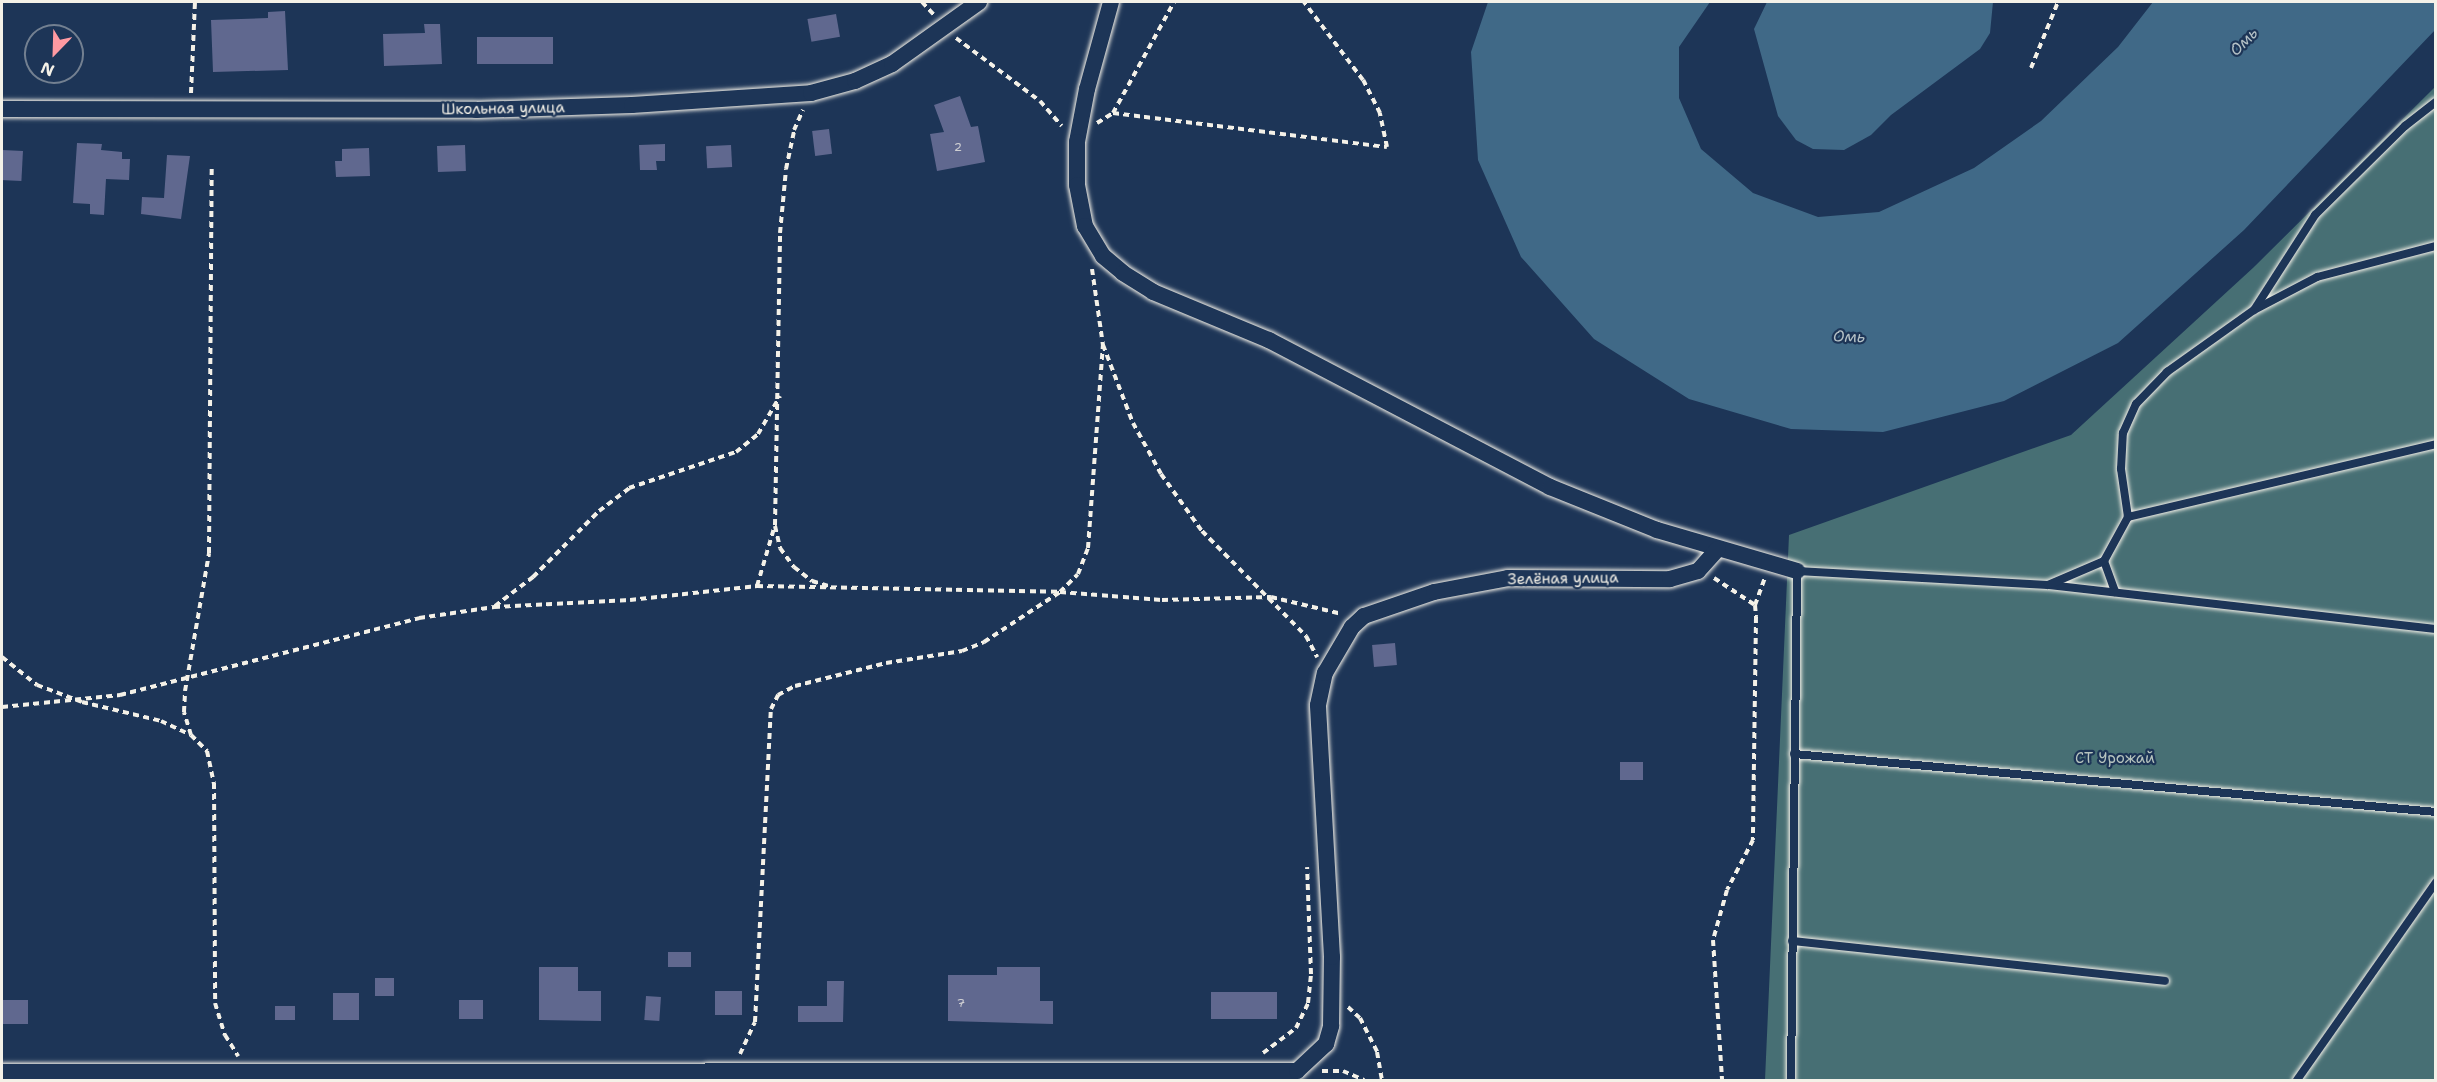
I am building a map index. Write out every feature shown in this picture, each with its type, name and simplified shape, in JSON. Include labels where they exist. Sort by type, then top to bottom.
[{"type":"street","name":"Школьная улица","points":[[2,109],[190,112],[476,111],[632,105],[811,93],[855,81],[892,64],[979,2]]},
{"type":"street","points":[[1111,2],[1079,134],[1077,185],[1085,226],[1103,256],[1123,273],[1153,292],[1269,340],[1550,487],[1713,556],[1770,564],[1797,571]]},
{"type":"street","name":"Зелёная улица","points":[[1364,616],[1434,592],[1508,579],[1670,579],[1713,556]]},
{"type":"street","points":[[2,1072],[1297,1071],[1326,1044],[1331,1026],[1332,991],[1318,705],[1325,673],[1352,627],[1364,616]]},
{"type":"lane","points":[[2253,310],[2315,215],[2405,126],[2436,102]]},
{"type":"lane","points":[[2048,585],[2104,561],[2128,517],[2121,470],[2123,433],[2136,404],[2167,372],[2253,310],[2317,277],[2436,246]]},
{"type":"lane","points":[[2128,517],[2436,444]]},
{"type":"lane","points":[[2104,561],[2115,592]]},
{"type":"lane","points":[[1791,1080],[1797,571],[2048,585],[2436,629]]},
{"type":"lane","points":[[1794,754],[2436,812]]},
{"type":"lane","points":[[2297,1080],[2436,882]]},
{"type":"lane","points":[[1792,941],[2165,981]]},
{"type":"path","points":[[190,112],[195,2]]},
{"type":"path","points":[[922,2],[945,27],[1040,100],[1079,134],[1113,112],[1174,2]]},
{"type":"path","points":[[1113,112],[1387,147],[1380,113],[1363,80],[1304,2]]},
{"type":"path","points":[[2031,68],[2058,2]]},
{"type":"path","points":[[757,586],[775,525],[780,395],[780,233],[786,169],[794,130],[811,93]]},
{"type":"path","points":[[191,735],[184,712],[187,677],[209,553],[212,168]]},
{"type":"path","points":[[1090,259],[1103,345],[1133,423],[1161,474],[1203,531],[1271,597],[1306,636],[1325,673]]},
{"type":"path","points":[[730,1071],[755,1022],[771,709],[778,695],[795,686],[886,663],[962,651],[984,642],[1060,592],[1078,574],[1088,548],[1103,345]]},
{"type":"path","points":[[494,607],[532,577],[599,511],[629,488],[736,452],[758,434],[780,395]]},
{"type":"path","points":[[775,525],[780,548],[794,567],[812,581],[835,588]]},
{"type":"path","points":[[1713,556],[1713,577],[1725,588],[1755,605]]},
{"type":"path","points":[[1722,1080],[1713,940],[1727,890],[1753,840],[1755,605],[1770,564]]},
{"type":"path","points":[[2,707],[82,702],[419,618],[494,607],[630,600],[757,586],[1060,592],[1162,600],[1271,597],[1364,616]]},
{"type":"path","points":[[2,657],[37,686],[82,702],[161,721],[191,735],[207,751],[214,783],[215,1003],[225,1035],[248,1072]]},
{"type":"path","points":[[1235,1071],[1273,1048],[1296,1028],[1308,1003],[1311,974],[1307,859]]},
{"type":"path","points":[[1332,991],[1360,1018],[1377,1052],[1382,1080]]},
{"type":"path","points":[[1297,1071],[1343,1071],[1364,1080]]},
{"type":"green space","name":"СТ Урожай","points":[[2435,87],[2435,1080],[1765,1080],[1789,535],[2071,435],[2254,267]]},
{"type":"water","name":"Омь","points":[[1488,2],[1710,2],[1679,47],[1679,98],[1701,149],[1753,193],[1818,217],[1879,212],[1974,168],[2041,121],[2118,47],[2153,2],[2435,2],[2436,29],[2244,230],[2118,343],[2004,401],[1883,432],[1791,429],[1689,399],[1594,339],[1521,257],[1478,160],[1471,52]]},
{"type":"water","points":[[1767,2],[1993,2],[1990,33],[1980,49],[1891,115],[1871,135],[1844,150],[1813,149],[1796,140],[1778,116],[1754,29]]},
{"type":"building","points":[[285,11],[288,70],[213,72],[211,20],[268,18],[268,12]]},
{"type":"building","points":[[836,14],[840,37],[811,42],[807,19]]},
{"type":"building","points":[[424,24],[440,24],[442,64],[384,66],[383,34],[425,33]]},
{"type":"building","points":[[477,37],[553,37],[553,64],[477,64]]},
{"type":"building","points":[[960,96],[971,127],[978,126],[985,162],[937,171],[930,134],[944,132],[934,105]]},
{"type":"building","points":[[829,129],[832,154],[815,156],[812,131]]},
{"type":"building","points":[[77,143],[102,144],[101,150],[122,152],[122,159],[130,159],[129,180],[106,179],[104,215],[90,214],[90,204],[73,203]]},
{"type":"building","points":[[665,144],[665,161],[656,161],[657,170],[640,170],[639,145]]},
{"type":"building","points":[[465,145],[466,171],[438,172],[437,146]]},
{"type":"building","points":[[731,145],[732,167],[707,168],[706,146]]},
{"type":"building","points":[[369,148],[370,176],[336,177],[335,161],[342,161],[342,149]]},
{"type":"building","points":[[2,150],[23,151],[21,181],[2,180]]},
{"type":"building","points":[[167,155],[190,156],[181,219],[141,214],[142,197],[164,198]]},
{"type":"building","points":[[1395,643],[1397,665],[1374,667],[1372,645]]},
{"type":"building","points":[[1620,762],[1643,762],[1643,780],[1620,780]]},
{"type":"building","points":[[668,952],[691,952],[691,967],[668,967]]},
{"type":"building","points":[[539,967],[578,967],[578,991],[601,991],[601,1021],[539,1020]]},
{"type":"building","points":[[997,967],[1040,967],[1040,1001],[1053,1001],[1053,1024],[948,1021],[948,975],[997,975]]},
{"type":"building","points":[[375,978],[394,978],[394,996],[375,996]]},
{"type":"building","points":[[827,981],[844,981],[843,1022],[798,1022],[798,1006],[827,1006]]},
{"type":"building","points":[[715,991],[742,991],[742,1015],[715,1015]]},
{"type":"building","points":[[1211,992],[1277,992],[1277,1019],[1211,1019]]},
{"type":"building","points":[[333,993],[359,993],[359,1020],[333,1020]]},
{"type":"building","points":[[646,996],[661,997],[659,1021],[644,1020]]},
{"type":"building","points":[[2,1000],[28,1000],[28,1024],[2,1024]]},
{"type":"building","points":[[459,1000],[483,1000],[483,1019],[459,1019]]},
{"type":"building","points":[[275,1006],[295,1006],[295,1020],[275,1020]]}]
